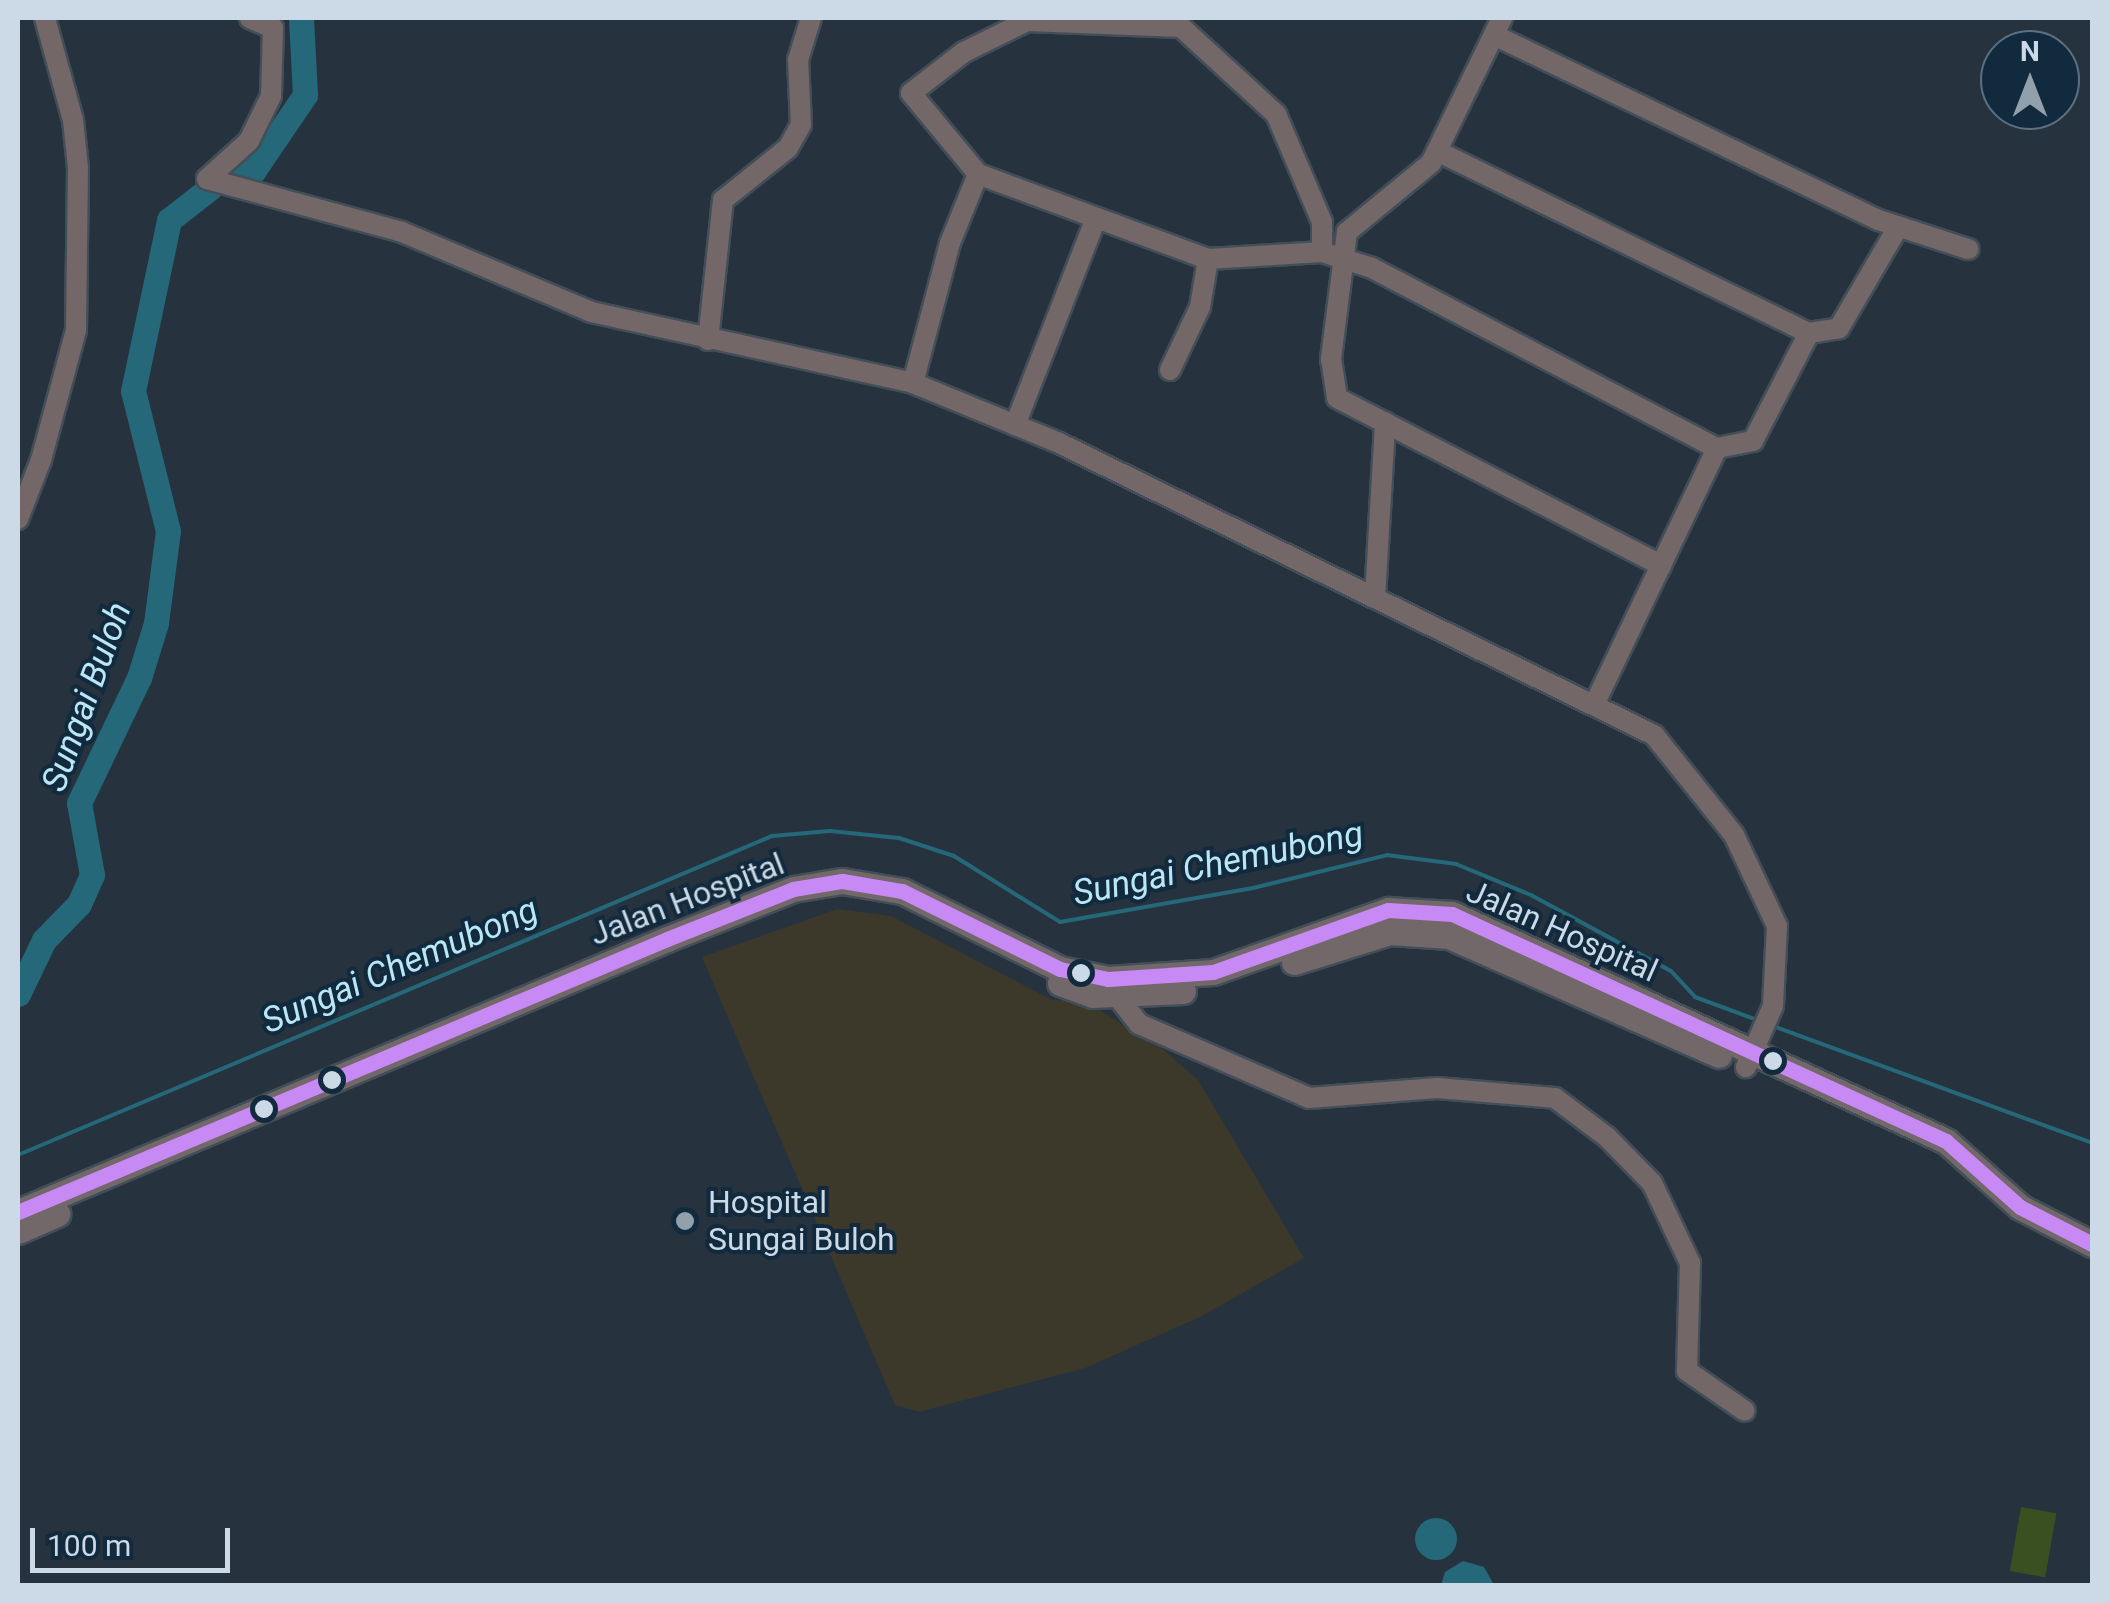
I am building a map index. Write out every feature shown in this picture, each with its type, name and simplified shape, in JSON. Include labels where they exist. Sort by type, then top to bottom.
[{"type":"main road","name":"Jalan Hospital","points":[[18,1212],[793,889],[842,881],[902,892],[1060,970],[1110,987]]},
{"type":"main road","name":"Jalan Hospital","points":[[18,1231],[817,898],[855,898],[912,913],[1032,974],[1110,987],[1213,972],[1388,910],[1452,914],[1752,1053],[1937,1154],[2017,1214],[2092,1261]]},
{"type":"main road","name":"Jalan Hospital","points":[[2017,1214],[2092,1244]]},
{"type":"street","points":[[18,518],[42,460],[76,330],[78,168],[73,120],[45,18]]},
{"type":"street","points":[[250,18],[273,28],[271,96],[249,142],[206,180],[402,232],[591,312],[914,384],[1015,425],[1654,735],[1734,835],[1777,926],[1773,1006],[1752,1053]]},
{"type":"street","points":[[708,340],[723,200],[788,148],[801,126],[798,60],[811,18]]},
{"type":"street","points":[[1661,566],[1337,398],[1330,359],[1332,255],[1322,222],[1276,114],[1181,27],[1028,22],[964,52],[912,93],[978,174],[1208,260],[1332,255],[1717,448],[1753,441],[1810,333]]},
{"type":"street","points":[[1332,255],[1347,232],[1437,151],[1498,26],[1898,227],[1968,249]]},
{"type":"street","points":[[1437,151],[1810,333],[1839,328],[1898,227]]},
{"type":"street","points":[[914,384],[950,243],[978,174]]},
{"type":"street","points":[[1015,425],[1096,218]]},
{"type":"street","points":[[1170,370],[1200,308],[1208,260]]},
{"type":"street","points":[[1375,598],[1385,422]]},
{"type":"street","points":[[1594,706],[1717,448]]},
{"type":"street","points":[[1110,987],[1140,1024],[1309,1098],[1437,1088],[1555,1098],[1607,1137],[1652,1183],[1690,1262],[1687,1371],[1745,1410]]},
{"type":"shaded area","points":[[837,909],[891,916],[1052,1000],[1083,1000],[1163,1049],[1198,1080],[1304,1258],[1202,1316],[1085,1368],[919,1412],[895,1405],[702,957]]},
{"type":"green space","points":[[2021,1507],[2056,1513],[2045,1577],[2010,1571]]},
{"type":"water","points":[[1436,1518],[1451,1524],[1457,1539],[1451,1554],[1436,1560],[1421,1554],[1415,1539],[1421,1524]]},
{"type":"water","points":[[1463,1561],[1484,1567],[1494,1585],[1441,1585],[1445,1572]]},
{"type":"waterway","name":"Sungai Buloh","points":[[232,180],[254,170],[305,95],[301,18]]},
{"type":"waterway","name":"Sungai Buloh","points":[[18,994],[44,940],[79,904],[92,875],[79,803],[139,678],[156,623],[168,531],[133,391],[169,220],[210,188]]},
{"type":"waterway","name":"Sungai Chemubong","points":[[18,1155],[772,836],[830,831],[899,838],[954,856],[1060,922],[1253,888],[1387,855],[1456,864],[1531,895],[1671,971],[1695,997],[1760,1021]]},
{"type":"waterway","name":"Sungai Chemubong","points":[[1773,1026],[2092,1143]]},
{"type":"transit line","points":[[18,1212],[667,939],[793,889],[842,881],[902,891],[1060,969],[1108,979],[1213,972],[1388,910],[1452,914],[1946,1141],[2020,1207],[2092,1244]]},
{"type":"place","name":"Hospital Sungai Buloh","points":[[685,1221]]}]
